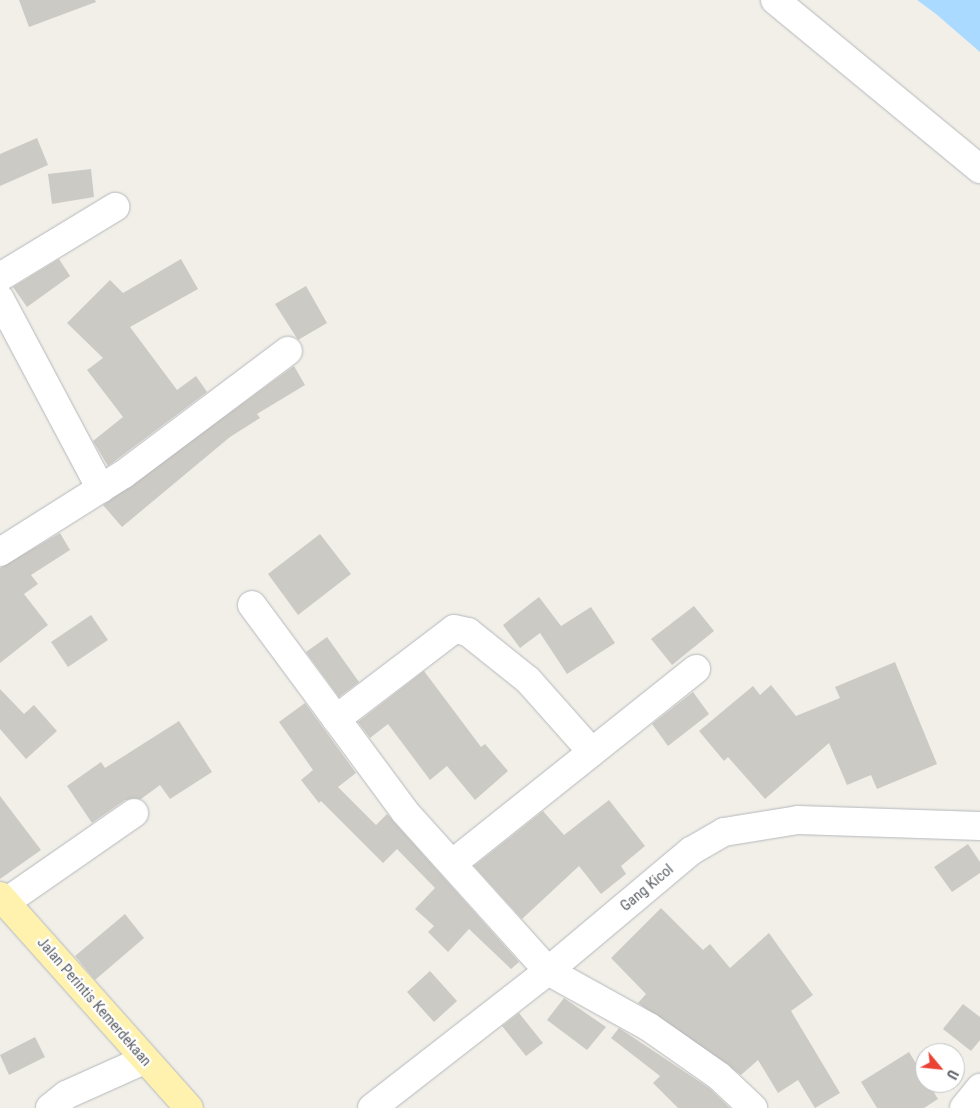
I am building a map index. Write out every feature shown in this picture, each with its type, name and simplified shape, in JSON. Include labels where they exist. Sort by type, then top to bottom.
[{"type":"main road","name":"Jalan Perintis Kemerdekaan","points":[[3,899],[144,1060],[190,1108]]},
{"type":"street","points":[[775,0],[980,170]]},
{"type":"street","points":[[0,277],[114,207]]},
{"type":"street","points":[[0,299],[101,489]]},
{"type":"street","points":[[0,552],[101,489],[288,351]]},
{"type":"street","points":[[252,605],[405,812],[453,863],[548,971],[649,1028],[719,1076],[753,1108]]},
{"type":"street","points":[[336,720],[454,629],[468,632],[528,680],[592,752]]},
{"type":"street","points":[[453,863],[696,669]]},
{"type":"street","points":[[3,899],[134,813]]},
{"type":"street","name":"Gang Kicol","points":[[372,1108],[548,971],[691,851],[724,832],[798,820],[980,826]]},
{"type":"street","points":[[50,1108],[66,1096],[144,1060]]},
{"type":"street","points":[[964,1108],[980,1088]]},
{"type":"water","points":[[917,0],[980,0],[980,52],[936,14]]},
{"type":"building","points":[[19,0],[95,0],[96,2],[29,27]]},
{"type":"building","points":[[37,138],[48,165],[0,186],[0,154]]},
{"type":"building","points":[[91,169],[94,197],[52,204],[48,174]]},
{"type":"building","points":[[59,259],[70,276],[27,307],[13,287]]},
{"type":"building","points":[[181,259],[198,289],[130,327],[177,390],[196,376],[207,392],[108,466],[93,441],[123,417],[87,370],[103,358],[67,323],[110,280],[123,293]]},
{"type":"building","points":[[306,286],[327,323],[298,340],[275,304]]},
{"type":"building","points":[[294,366],[305,385],[257,414],[260,418],[230,437],[122,527],[103,505]]},
{"type":"building","points":[[60,533],[70,550],[31,575],[38,584],[24,594],[48,625],[0,663],[0,568]]},
{"type":"building","points":[[320,534],[351,574],[298,615],[268,574]]},
{"type":"building","points":[[539,597],[561,626],[591,607],[615,643],[567,674],[540,633],[520,648],[503,625]]},
{"type":"building","points":[[694,606],[714,631],[672,665],[651,639]]},
{"type":"building","points":[[91,615],[108,640],[68,667],[51,642]]},
{"type":"building","points":[[327,637],[359,682],[339,697],[306,652]]},
{"type":"building","points":[[895,662],[937,764],[877,789],[871,775],[847,785],[829,743],[765,799],[728,757],[724,761],[699,731],[753,686],[760,695],[771,685],[796,716],[840,698],[835,687]]},
{"type":"building","points":[[424,671],[481,747],[485,744],[508,771],[475,800],[447,766],[430,780],[388,724],[370,738],[358,722]]},
{"type":"building","points":[[0,689],[24,714],[34,705],[57,731],[26,759],[0,729]]},
{"type":"building","points":[[693,692],[709,714],[668,746],[652,724]]},
{"type":"building","points":[[305,703],[356,773],[338,787],[376,825],[387,814],[519,962],[511,969],[469,929],[448,952],[428,932],[434,926],[415,909],[435,888],[397,849],[383,863],[321,801],[319,803],[301,780],[313,770],[279,722]]},
{"type":"building","points":[[179,721],[212,772],[170,799],[160,785],[141,799],[125,800],[92,823],[67,786],[101,762],[105,768]]},
{"type":"building","points":[[0,796],[41,850],[0,879]]},
{"type":"building","points":[[609,800],[645,846],[621,866],[626,874],[601,894],[579,866],[522,919],[474,866],[543,811],[564,835]]},
{"type":"building","points":[[968,844],[980,862],[980,873],[952,892],[934,867]]},
{"type":"building","points":[[661,908],[703,950],[710,944],[730,968],[769,933],[813,995],[791,1011],[840,1093],[815,1108],[798,1080],[778,1093],[758,1060],[741,1075],[638,1003],[646,994],[611,958]]},
{"type":"building","points":[[125,914],[144,938],[95,980],[75,956]]},
{"type":"building","points":[[430,971],[457,1001],[434,1022],[407,992]]},
{"type":"building","points":[[564,998],[606,1027],[587,1050],[547,1020]]},
{"type":"building","points":[[963,1004],[980,1017],[980,1040],[971,1051],[965,1046],[965,1043],[961,1043],[943,1029]]},
{"type":"building","points":[[519,1013],[543,1043],[526,1056],[502,1026]]},
{"type":"building","points":[[619,1028],[709,1088],[730,1108],[678,1108],[653,1083],[660,1076],[611,1038]]},
{"type":"building","points":[[35,1037],[45,1057],[9,1075],[0,1055]]},
{"type":"building","points":[[909,1052],[915,1062],[915,1093],[934,1093],[938,1099],[924,1108],[877,1108],[861,1082]]}]
